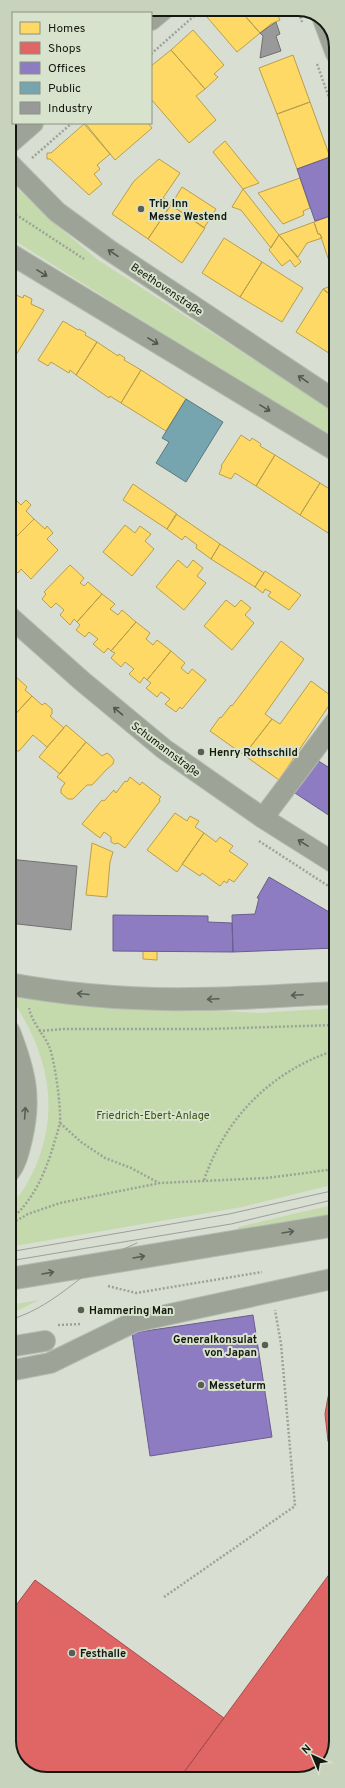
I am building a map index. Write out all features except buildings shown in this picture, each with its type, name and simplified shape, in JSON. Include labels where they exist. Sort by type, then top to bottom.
[{"type":"main road","points":[[16,985],[41,990],[118,997],[193,999],[329,993]]},
{"type":"main road","points":[[16,1050],[24,1078],[26,1101],[25,1123],[16,1157]]},
{"type":"main road","points":[[16,1279],[329,1226]]},
{"type":"street","points":[[16,138],[33,124]]},
{"type":"street","name":"Beethovenstraße","points":[[16,170],[57,212],[109,250],[329,396]]},
{"type":"street","points":[[16,257],[329,447]]},
{"type":"street","name":"Schumannstraße","points":[[16,622],[82,681],[164,749],[263,818],[329,860]]},
{"type":"street","points":[[263,818],[329,730]]},
{"type":"street","points":[[16,1370],[50,1363],[134,1322],[329,1280]]},
{"type":"street","points":[[16,1346],[45,1342]]},
{"type":"path","points":[[152,53],[194,16]]},
{"type":"path","points":[[32,159],[71,124]]},
{"type":"path","points":[[39,1031],[64,1029],[208,1029],[329,1025]]},
{"type":"path","points":[[204,1180],[219,1143],[231,1124],[248,1103],[268,1086],[287,1073],[329,1052]]},
{"type":"path","points":[[60,1123],[81,1142],[105,1158],[131,1168],[160,1183]]},
{"type":"path","points":[[16,1221],[28,1214],[60,1203],[160,1183],[266,1178],[329,1170]]},
{"type":"path","points":[[110,1285],[136,1293],[269,1271]]},
{"type":"path","points":[[164,1597],[295,1506],[281,1344],[275,1313]]},
{"type":"path","points":[[57,1325],[88,1324]]},
{"type":"green space","points":[[16,187],[98,260],[329,408],[329,439],[16,241]]},
{"type":"green space","name":"Friedrich-Ebert-Anlage","points":[[16,997],[130,1007],[259,1013],[329,1008],[329,1186],[242,1207],[16,1246],[16,1198],[25,1187],[37,1163],[44,1140],[48,1118],[46,1076],[32,1035],[16,1006]]},
{"type":"green space","points":[[329,1206],[329,1214],[238,1230],[238,1227]]},
{"type":"green space","points":[[39,1300],[16,1312],[16,1304]]},
{"type":"tram line","points":[[16,1251],[229,1214],[329,1192]]},
{"type":"tram line","points":[[16,1260],[231,1224],[329,1201]]},
{"type":"tram line","points":[[16,1317],[44,1305],[104,1261],[137,1243]]},
{"type":"place","name":"Trip Inn Messe Westend","points":[[141,209]]},
{"type":"place","name":"Henry Rothschild","points":[[201,752]]},
{"type":"place","name":"Hammering Man","points":[[81,1310]]},
{"type":"place","name":"Generalkonsulat von Japan","points":[[265,1345]]},
{"type":"place","name":"Messeturm","points":[[201,1385]]},
{"type":"place","name":"Festhalle","points":[[72,1653]]}]
